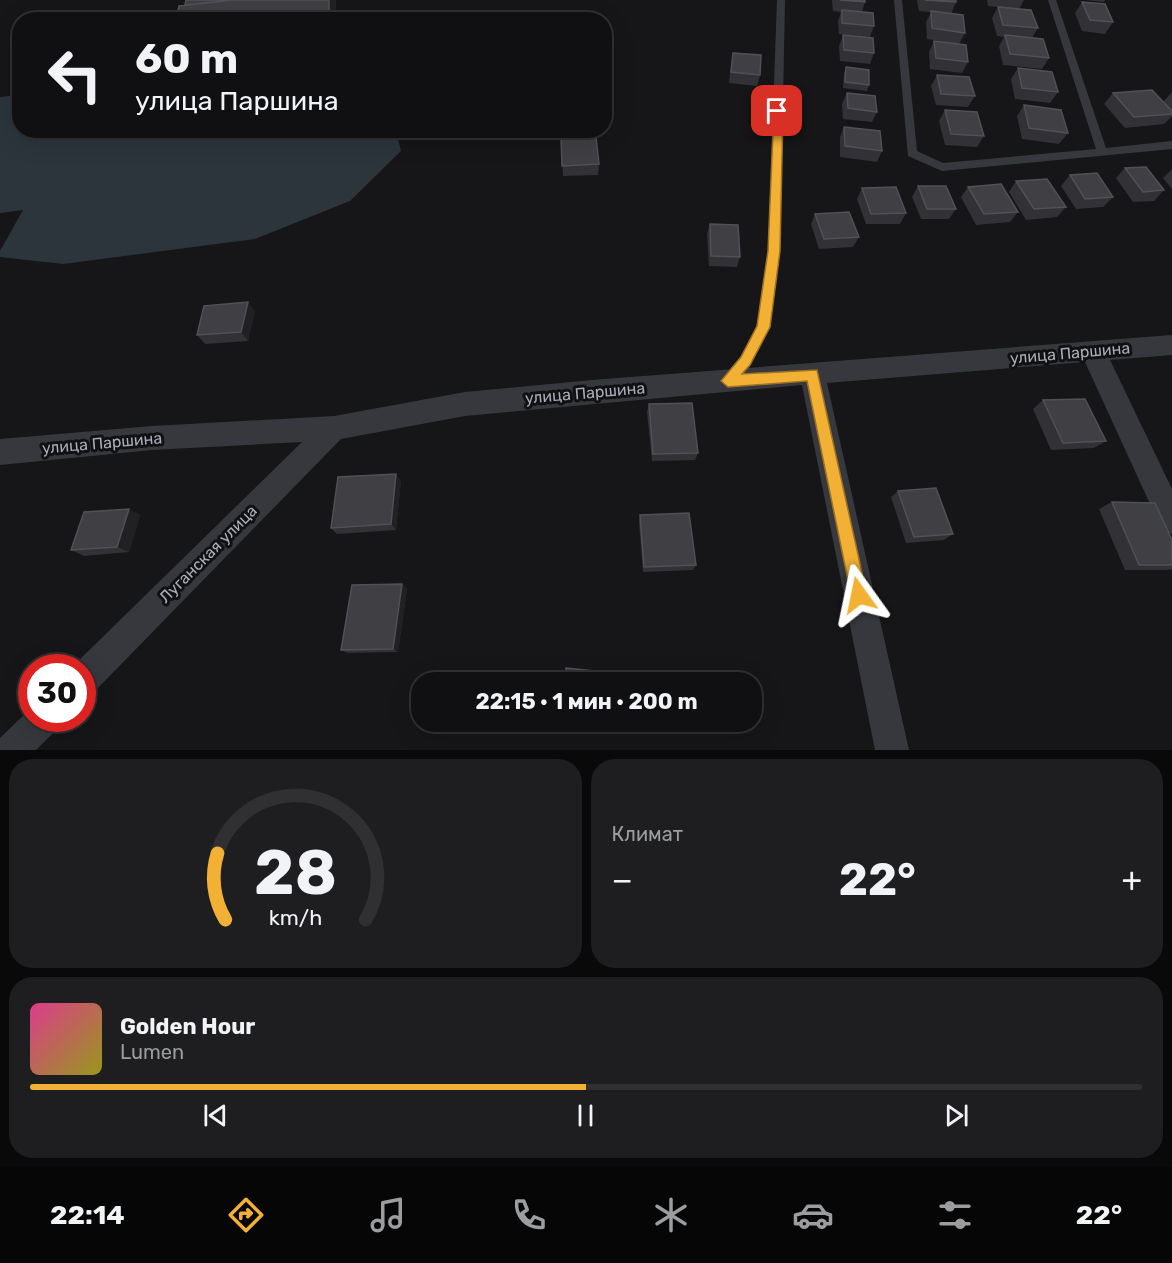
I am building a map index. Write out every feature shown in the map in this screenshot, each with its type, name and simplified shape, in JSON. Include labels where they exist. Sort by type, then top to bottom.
[{"type":"street","name":"улица Паршина","points":[[0,452],[153,438],[334,428],[465,404],[592,390],[1172,345]]},
{"type":"street","points":[[1093,352],[1172,520]]},
{"type":"street","points":[[812,374],[892,750]]},
{"type":"street","name":"Луганская улица","points":[[96,666],[334,428]]},
{"type":"street","points":[[12,750],[30,732]]},
{"type":"lane","points":[[728,381],[745,361],[763,327],[773,262],[781,0]]},
{"type":"lane","points":[[898,0],[912,153],[942,167],[1172,145]]},
{"type":"lane","points":[[1052,0],[1102,151]]},
{"type":"shaded area","points":[[12,96],[12,138],[398,138],[401,151],[350,201],[255,239],[63,264],[0,257],[0,251],[23,210],[0,213],[0,97]]},
{"type":"building","points":[[186,0],[233,0],[185,5]]},
{"type":"building","points":[[233,0],[329,0],[329,12],[178,12],[179,6]]},
{"type":"building","points":[[840,0],[865,0],[865,2]]},
{"type":"building","points":[[925,0],[956,0],[956,2]]},
{"type":"building","points":[[1082,2],[1105,4],[1113,22],[1090,20]]},
{"type":"building","points":[[998,7],[1031,10],[1038,28],[1003,25]]},
{"type":"building","points":[[842,10],[873,13],[874,26],[842,23]]},
{"type":"building","points":[[931,11],[963,15],[965,33],[932,28]]},
{"type":"building","points":[[843,35],[873,38],[874,53],[844,50]]},
{"type":"building","points":[[1005,35],[1043,39],[1049,58],[1010,54]]},
{"type":"building","points":[[934,41],[966,45],[968,62],[936,58]]},
{"type":"building","points":[[733,53],[761,55],[760,75],[731,72]]},
{"type":"building","points":[[846,67],[869,70],[869,85],[845,82]]},
{"type":"building","points":[[1018,68],[1052,72],[1058,92],[1022,88]]},
{"type":"building","points":[[937,75],[969,77],[975,96],[941,94]]},
{"type":"building","points":[[1152,90],[1172,111],[1172,114],[1134,117],[1113,93]]},
{"type":"building","points":[[847,93],[875,96],[877,112],[848,108]]},
{"type":"building","points":[[1024,105],[1061,110],[1068,133],[1029,128]]},
{"type":"building","points":[[945,110],[977,112],[984,136],[951,134]]},
{"type":"building","points":[[844,127],[880,131],[882,151],[845,146]]},
{"type":"building","points":[[561,138],[596,138],[599,164],[562,166]]},
{"type":"building","points":[[1146,167],[1164,190],[1143,192],[1125,168]]},
{"type":"building","points":[[1097,173],[1113,197],[1085,199],[1070,175]]},
{"type":"building","points":[[1047,179],[1066,207],[1034,209],[1016,181]]},
{"type":"building","points":[[1001,184],[1018,212],[984,214],[968,187]]},
{"type":"building","points":[[918,186],[946,186],[956,209],[927,209]]},
{"type":"building","points":[[896,187],[906,213],[871,214],[862,188]]},
{"type":"building","points":[[849,212],[859,237],[824,239],[815,214]]},
{"type":"building","points":[[710,224],[738,225],[740,257],[711,256]]},
{"type":"building","points":[[248,302],[241,332],[197,335],[204,306]]},
{"type":"building","points":[[1085,399],[1106,441],[1063,443],[1043,400]]},
{"type":"building","points":[[692,403],[698,453],[653,454],[649,404]]},
{"type":"building","points":[[396,474],[391,524],[331,528],[338,477]]},
{"type":"building","points":[[936,488],[953,534],[914,537],[898,491]]},
{"type":"building","points":[[1112,502],[1155,503],[1172,540],[1172,565],[1139,565]]},
{"type":"building","points":[[129,509],[117,547],[71,550],[84,512]]},
{"type":"building","points":[[689,513],[696,565],[644,567],[640,515]]},
{"type":"building","points":[[402,584],[393,649],[341,650],[352,585]]},
{"type":"building","points":[[566,668],[604,672],[566,672]]},
{"type":"route","points":[[777,111],[774,251],[763,327],[745,361],[728,381],[812,374],[859,595]]}]
